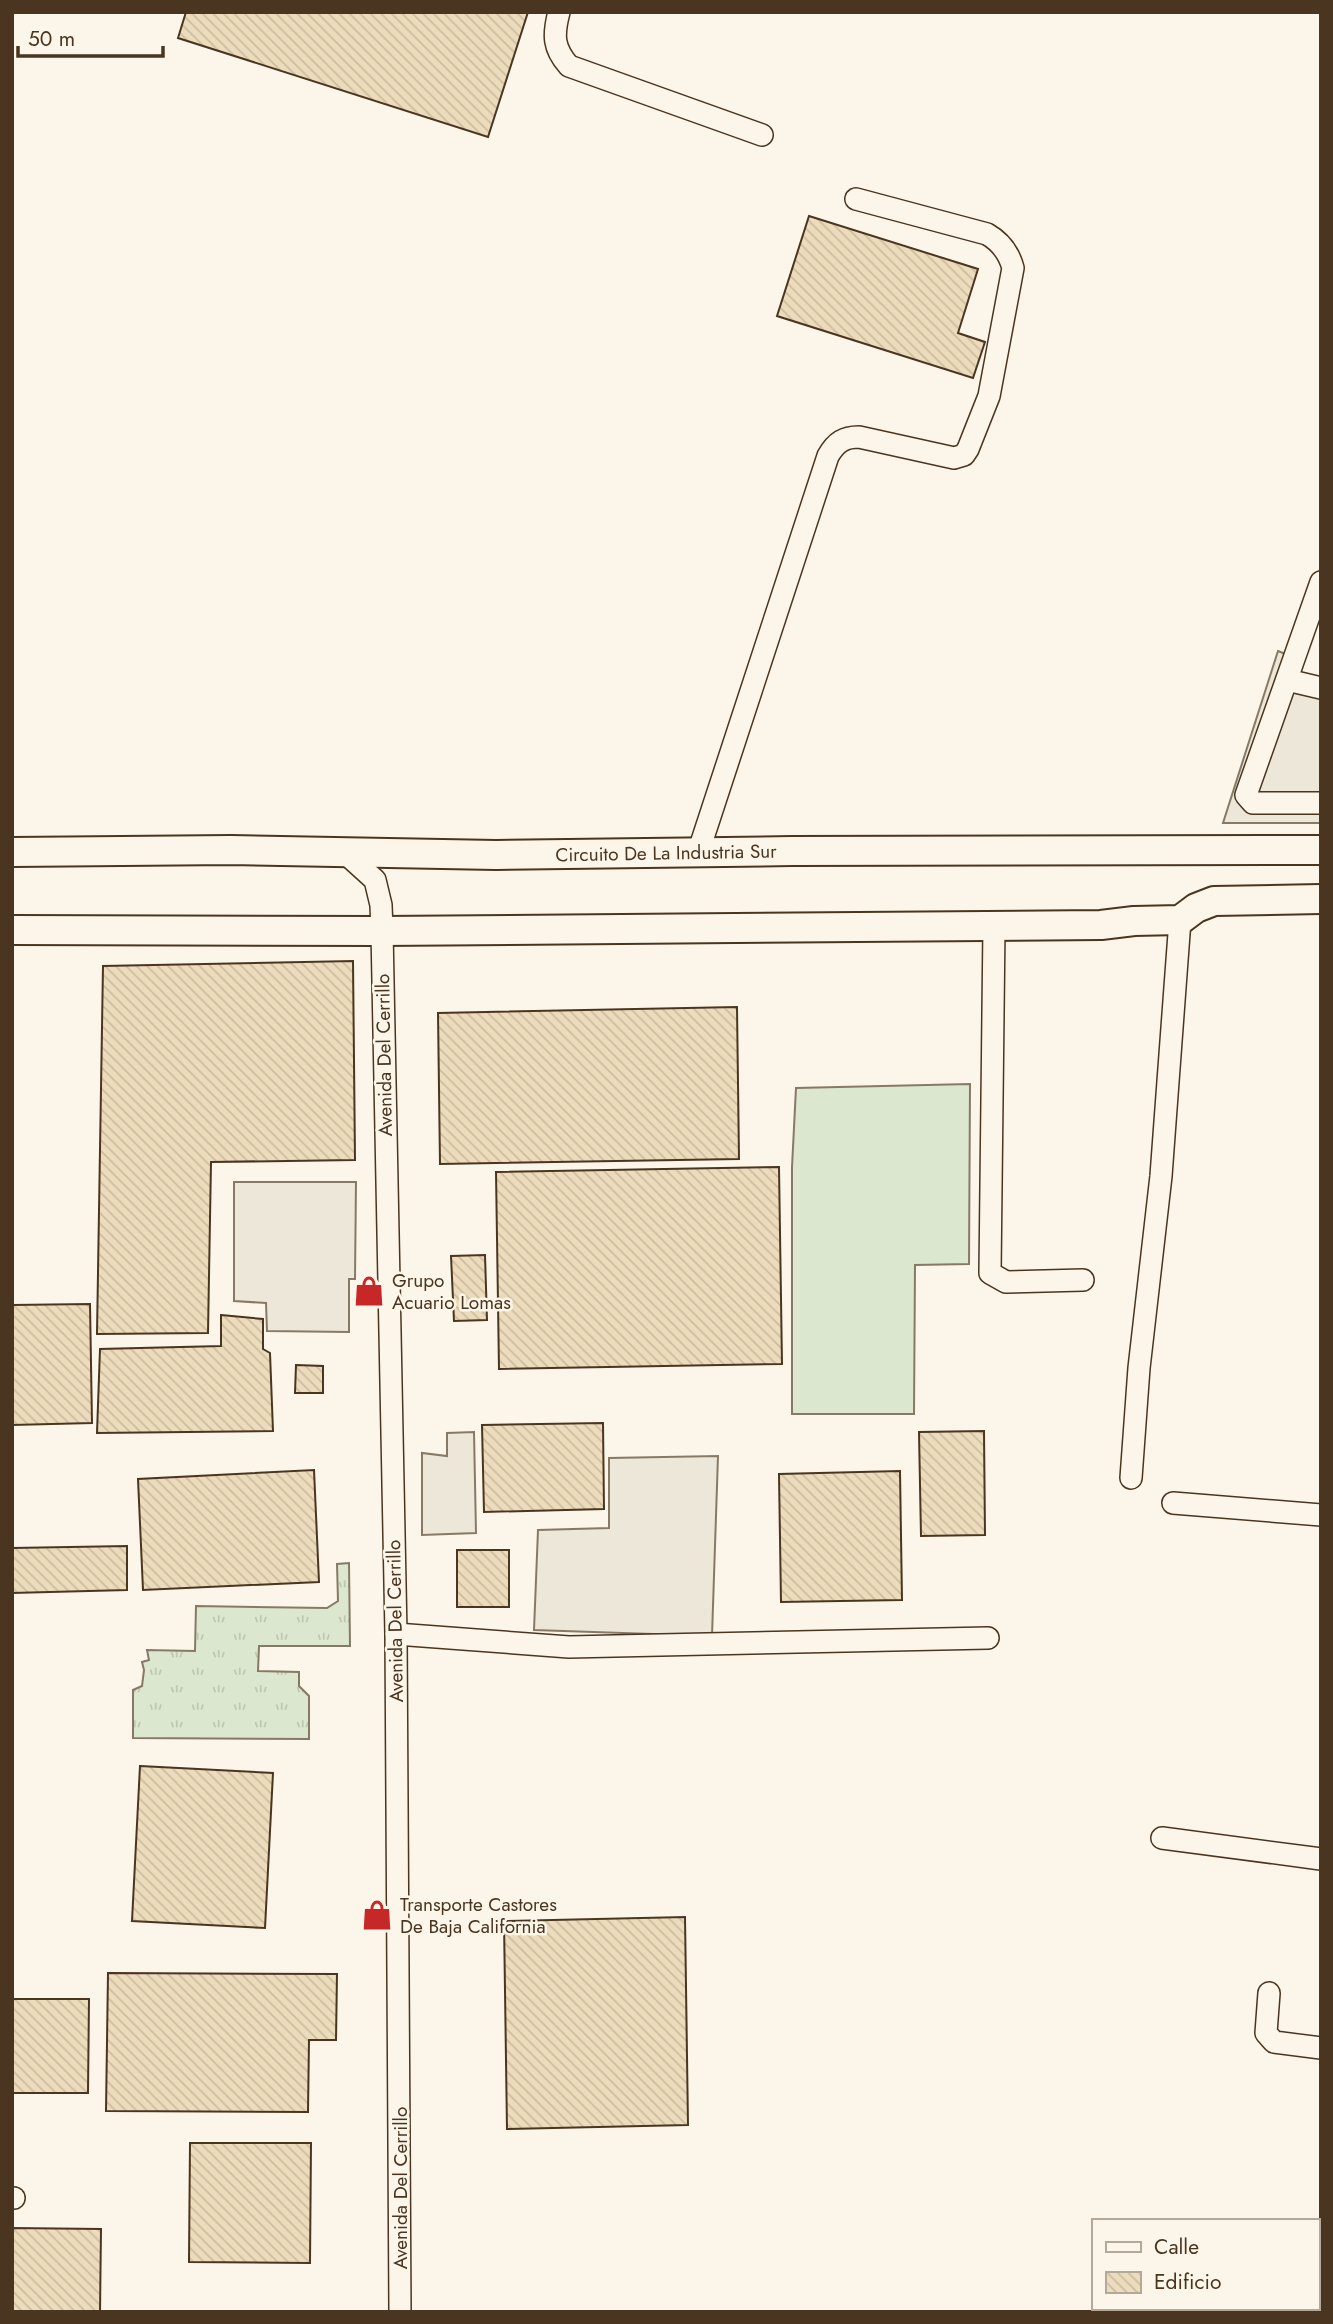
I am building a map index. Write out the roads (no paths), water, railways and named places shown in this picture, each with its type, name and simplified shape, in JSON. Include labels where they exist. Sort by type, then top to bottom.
[{"type":"main road","name":"Circuito De La Industria Sur","points":[[12,852],[231,850],[496,855],[1321,850]]},
{"type":"main road","points":[[12,930],[382,931],[1101,925],[1180,920],[1196,908],[1214,901],[1321,899]]},
{"type":"street","points":[[559,12],[553,32],[555,45],[569,66],[762,135]]},
{"type":"street","points":[[698,853],[828,456],[835,444],[851,437],[859,437],[959,457],[968,449],[989,396],[1013,268],[999,241],[987,234],[856,199]]},
{"type":"street","points":[[1321,582],[1246,795],[1253,803],[1321,803]]},
{"type":"street","points":[[1287,680],[1321,688]]},
{"type":"street","name":"Avenida Del Cerrillo","points":[[343,851],[375,880],[381,905],[396,1634],[400,2312]]},
{"type":"street","points":[[1131,1478],[1139,1368],[1161,1176],[1180,920]]},
{"type":"street","points":[[994,926],[990,1273],[1006,1282],[1083,1280]]},
{"type":"street","points":[[1173,1503],[1321,1515]]},
{"type":"street","points":[[396,1634],[569,1647],[988,1638]]},
{"type":"street","points":[[1162,1838],[1321,1858]]},
{"type":"street","points":[[1269,1993],[1266,2033],[1269,2038],[1274,2042],[1321,2048]]},
{"type":"place","name":"Grupo Acuario Lomas","points":[[369,1291]]},
{"type":"place","name":"Transporte Castores De Baja California","points":[[377,1915]]}]
